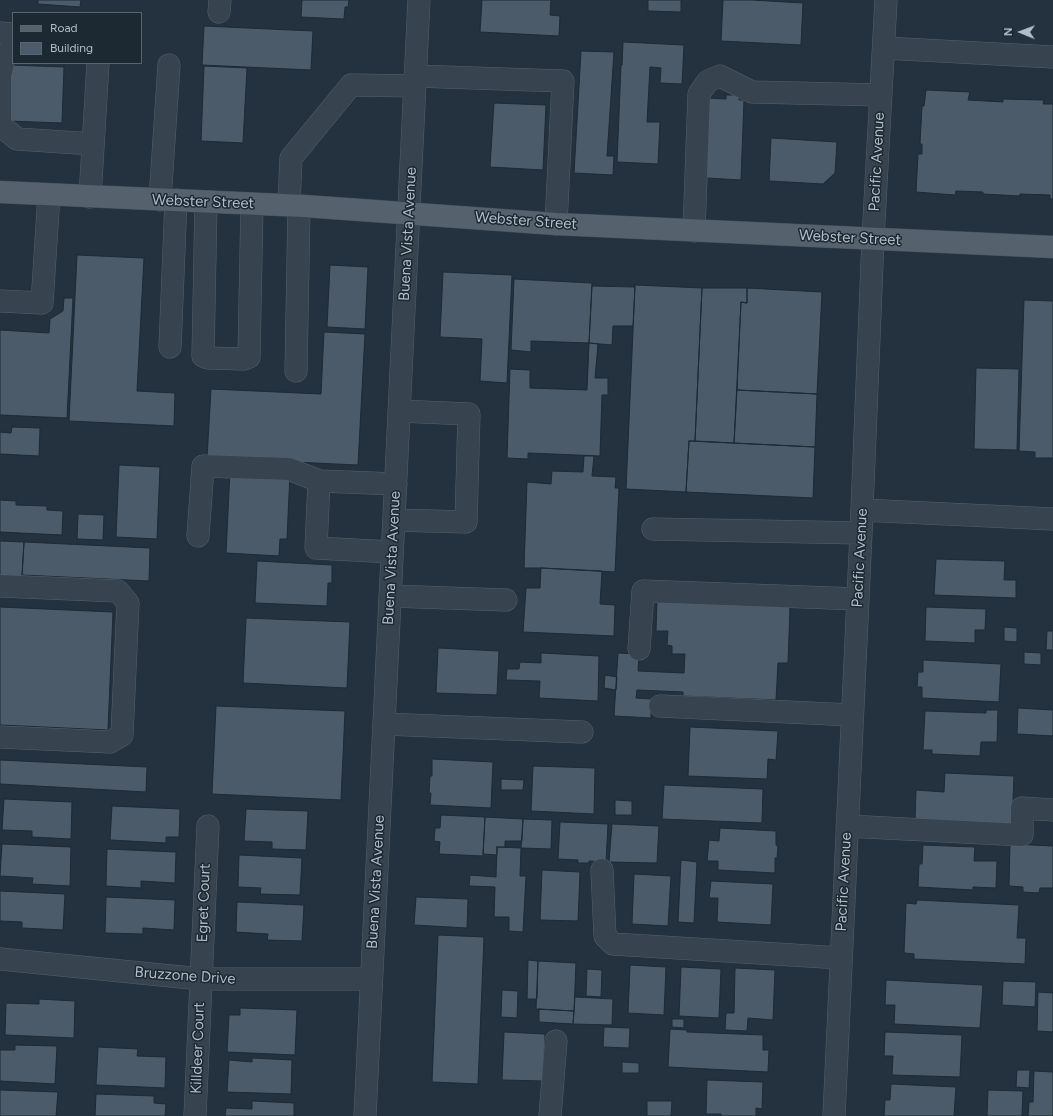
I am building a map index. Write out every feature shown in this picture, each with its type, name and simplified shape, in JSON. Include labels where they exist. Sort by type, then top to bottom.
[{"type":"main road","name":"Webster Street","points":[[0,192],[294,206],[556,224],[1053,247]]},
{"type":"street","name":"Buena Vista Avenue","points":[[365,1116],[419,0]]},
{"type":"street","name":"Pacific Avenue","points":[[834,1116],[873,239],[886,0]]},
{"type":"street","points":[[0,33],[12,34]]},
{"type":"street","points":[[884,48],[1053,57]]},
{"type":"street","points":[[12,49],[5,55],[0,76],[0,125],[17,139],[93,144]]},
{"type":"street","points":[[169,65],[168,200],[170,347]]},
{"type":"street","points":[[90,197],[93,144],[93,68]]},
{"type":"street","points":[[694,231],[699,94],[708,81],[720,76],[752,92],[881,95]]},
{"type":"street","points":[[296,371],[294,206],[291,158],[351,85],[415,81],[562,82],[556,224]]},
{"type":"street","points":[[0,302],[42,303],[50,195]]},
{"type":"street","points":[[206,202],[203,356],[208,358],[244,359],[249,357],[252,204]]},
{"type":"street","points":[[394,520],[466,522],[469,414],[399,410]]},
{"type":"street","points":[[198,536],[202,466],[289,469],[319,481],[396,484]]},
{"type":"street","points":[[319,481],[316,548],[392,552]]},
{"type":"street","points":[[862,510],[1053,519]]},
{"type":"street","points":[[653,529],[861,533]]},
{"type":"street","points":[[0,586],[118,591],[128,603],[122,735],[110,742],[0,737]]},
{"type":"street","points":[[639,649],[643,591],[858,599]]},
{"type":"street","points":[[390,596],[506,600]]},
{"type":"street","points":[[660,706],[852,715]]},
{"type":"street","points":[[384,724],[582,732]]},
{"type":"street","points":[[847,826],[1022,835],[1022,808],[1053,810]]},
{"type":"street","name":"Egret Court","points":[[201,979],[208,826]]},
{"type":"street","points":[[602,870],[605,936],[613,944],[841,958]]},
{"type":"street","name":"Bruzzone Drive","points":[[0,959],[201,979],[371,979]]},
{"type":"street","name":"Killdeer Court","points":[[195,1116],[201,979]]},
{"type":"street","points":[[550,1116],[556,1041]]},
{"type":"building","points":[[38,0],[81,0],[80,7],[38,4]]},
{"type":"building","points":[[302,0],[349,0],[348,7],[345,7],[344,19],[301,17]]},
{"type":"building","points":[[482,0],[551,0],[550,15],[560,16],[559,36],[480,32]]},
{"type":"building","points":[[648,0],[681,0],[681,12],[648,11]]},
{"type":"building","points":[[723,0],[803,3],[801,45],[721,41]]},
{"type":"building","points":[[204,26],[313,31],[311,70],[202,65]]},
{"type":"building","points":[[623,42],[684,45],[682,84],[660,83],[661,68],[650,67],[647,122],[660,122],[658,164],[617,162]]},
{"type":"building","points":[[581,51],[614,52],[607,156],[614,156],[613,175],[574,173]]},
{"type":"building","points":[[10,65],[64,67],[62,123],[7,121]]},
{"type":"building","points":[[204,66],[247,68],[243,143],[201,141]]},
{"type":"building","points":[[926,90],[970,92],[968,100],[1003,102],[1003,99],[1044,100],[1043,104],[1053,104],[1053,199],[1050,199],[1050,195],[1020,194],[1020,196],[956,191],[955,195],[916,192],[918,154],[922,154],[922,144],[920,144],[922,106],[924,106]]},
{"type":"building","points":[[726,95],[739,95],[739,100],[744,100],[741,180],[707,178],[701,171],[707,98],[726,99]]},
{"type":"building","points":[[494,103],[546,105],[543,170],[490,167]]},
{"type":"building","points":[[771,138],[837,142],[835,173],[823,184],[769,181]]},
{"type":"building","points":[[77,255],[144,258],[137,391],[175,393],[174,426],[69,421]]},
{"type":"building","points":[[330,265],[368,267],[365,329],[327,327]]},
{"type":"building","points":[[443,272],[512,275],[507,383],[480,381],[482,339],[440,337]]},
{"type":"building","points":[[514,279],[592,283],[589,343],[531,341],[531,352],[511,350]]},
{"type":"building","points":[[635,285],[702,288],[695,441],[689,441],[686,492],[626,489]]},
{"type":"building","points":[[592,286],[635,287],[633,326],[613,326],[612,345],[589,343]]},
{"type":"building","points":[[702,288],[747,288],[747,303],[741,302],[734,443],[695,441]]},
{"type":"building","points":[[747,288],[822,292],[817,394],[737,390],[741,302],[747,303]]},
{"type":"building","points":[[64,298],[73,298],[67,418],[0,415],[0,330],[49,333],[50,319],[63,311]]},
{"type":"building","points":[[1024,300],[1053,301],[1053,458],[1035,458],[1035,452],[1019,451]]},
{"type":"building","points":[[324,332],[365,334],[358,465],[207,458],[211,389],[321,394]]},
{"type":"building","points":[[589,343],[598,344],[595,378],[608,378],[608,395],[602,395],[600,456],[528,453],[528,459],[507,458],[510,369],[530,370],[530,388],[587,390]]},
{"type":"building","points":[[976,368],[1019,369],[1017,450],[974,449]]},
{"type":"building","points":[[737,390],[817,394],[815,447],[734,443]]},
{"type":"building","points":[[12,427],[40,428],[39,456],[0,454],[0,432],[11,433]]},
{"type":"building","points":[[689,441],[815,447],[813,498],[686,492]]},
{"type":"building","points":[[584,456],[594,456],[592,476],[616,477],[615,488],[619,488],[615,572],[524,568],[527,482],[551,484],[552,471],[583,472]]},
{"type":"building","points":[[119,465],[160,467],[157,539],[116,537]]},
{"type":"building","points":[[230,470],[290,473],[287,539],[280,539],[279,556],[226,553]]},
{"type":"building","points":[[0,500],[16,501],[16,505],[47,506],[47,510],[63,511],[62,535],[0,532]]},
{"type":"building","points":[[78,514],[104,515],[103,540],[77,539]]},
{"type":"building","points":[[0,541],[24,542],[22,577],[0,576]]},
{"type":"building","points":[[24,542],[150,548],[149,581],[22,575]]},
{"type":"building","points":[[936,559],[1005,561],[1004,580],[1016,580],[1016,598],[934,595]]},
{"type":"building","points":[[257,561],[332,565],[332,583],[328,583],[327,606],[255,603]]},
{"type":"building","points":[[541,568],[602,571],[600,604],[615,605],[614,636],[523,632],[526,588],[540,588]]},
{"type":"building","points":[[657,600],[784,601],[790,609],[788,663],[778,663],[776,700],[683,696],[683,692],[637,690],[636,698],[651,699],[651,718],[614,716],[618,653],[639,654],[638,671],[684,673],[685,654],[672,654],[672,646],[667,645],[668,631],[656,631]]},
{"type":"building","points":[[0,607],[113,612],[108,730],[0,725]]},
{"type":"building","points":[[926,607],[986,609],[985,630],[975,630],[975,643],[925,641]]},
{"type":"building","points":[[246,618],[350,622],[347,688],[243,683]]},
{"type":"building","points":[[1004,627],[1017,628],[1017,642],[1004,641]]},
{"type":"building","points":[[1047,631],[1053,631],[1053,650],[1046,650]]},
{"type":"building","points":[[438,648],[499,651],[497,695],[436,693]]},
{"type":"building","points":[[1024,652],[1041,653],[1041,665],[1024,664]]},
{"type":"building","points":[[541,653],[599,656],[598,701],[539,698],[540,681],[506,680],[507,669],[519,669],[520,662],[541,663]]},
{"type":"building","points":[[923,660],[1001,664],[999,702],[922,698],[922,687],[917,687],[918,672],[923,672]]},
{"type":"building","points":[[605,675],[617,677],[616,690],[604,688]]},
{"type":"building","points":[[216,706],[345,711],[341,800],[212,794]]},
{"type":"building","points":[[1018,708],[1053,710],[1053,736],[1017,734]]},
{"type":"building","points":[[986,710],[998,710],[997,742],[981,742],[980,756],[932,754],[932,750],[923,750],[925,711],[986,713]]},
{"type":"building","points":[[690,727],[778,731],[776,760],[768,759],[767,779],[688,776]]},
{"type":"building","points":[[432,759],[493,762],[491,808],[430,805],[431,793],[429,793],[430,776],[432,776]]},
{"type":"building","points":[[0,760],[147,767],[146,792],[0,784]]},
{"type":"building","points":[[533,766],[595,768],[594,814],[531,811]]},
{"type":"building","points":[[945,773],[1014,776],[1012,825],[915,821],[916,790],[944,792]]},
{"type":"building","points":[[501,779],[524,780],[523,790],[501,790]]},
{"type":"building","points":[[664,785],[763,789],[762,823],[662,819]]},
{"type":"building","points":[[4,799],[72,802],[71,839],[32,837],[32,831],[2,830]]},
{"type":"building","points":[[615,800],[632,801],[632,815],[615,815]]},
{"type":"building","points":[[112,806],[180,809],[179,837],[166,837],[166,843],[110,840]]},
{"type":"building","points":[[246,809],[308,811],[306,850],[272,849],[272,842],[244,841]]},
{"type":"building","points":[[441,815],[485,817],[483,856],[439,854],[440,842],[434,841],[435,828],[440,828]]},
{"type":"building","points":[[485,817],[523,819],[522,841],[505,841],[505,847],[497,847],[497,855],[483,854]]},
{"type":"building","points":[[523,819],[552,820],[551,849],[521,848]]},
{"type":"building","points":[[560,822],[608,824],[606,862],[589,861],[589,863],[578,863],[578,860],[558,859]]},
{"type":"building","points":[[612,824],[659,826],[657,863],[609,862]]},
{"type":"building","points":[[720,828],[776,831],[776,845],[778,846],[777,858],[775,858],[775,873],[718,870],[718,861],[707,861],[709,840],[719,841]]},
{"type":"building","points":[[2,844],[71,847],[70,886],[32,884],[33,878],[0,876]]},
{"type":"building","points":[[1010,844],[1053,846],[1053,888],[1040,888],[1039,893],[1023,892],[1023,887],[1009,886]]},
{"type":"building","points":[[923,845],[975,847],[974,861],[997,861],[996,888],[973,887],[973,890],[918,887],[919,864],[922,864]]},
{"type":"building","points":[[497,847],[521,848],[520,876],[526,876],[523,932],[509,931],[509,917],[494,917],[495,887],[469,886],[470,875],[496,877]]},
{"type":"building","points":[[107,849],[176,852],[175,883],[141,881],[141,888],[106,886]]},
{"type":"building","points":[[239,855],[302,858],[300,895],[260,894],[261,888],[238,887]]},
{"type":"building","points":[[681,860],[697,862],[694,923],[678,922]]},
{"type":"building","points":[[542,870],[580,872],[578,921],[540,920]]},
{"type":"building","points":[[634,874],[671,876],[668,926],[632,924]]},
{"type":"building","points":[[711,881],[773,884],[771,925],[717,922],[718,898],[709,898]]},
{"type":"building","points":[[0,891],[65,894],[63,930],[22,928],[22,922],[0,921]]},
{"type":"building","points":[[106,897],[175,900],[174,930],[143,928],[143,934],[105,933]]},
{"type":"building","points":[[416,897],[468,899],[467,928],[414,925]]},
{"type":"building","points":[[917,900],[1019,905],[1017,938],[1026,938],[1025,964],[914,959],[914,954],[904,953],[906,903],[916,904]]},
{"type":"building","points":[[237,902],[304,905],[302,941],[267,940],[268,934],[236,932]]},
{"type":"building","points":[[438,935],[484,937],[478,1084],[432,1082]]},
{"type":"building","points":[[528,960],[538,961],[537,999],[527,999]]},
{"type":"building","points":[[538,961],[576,963],[574,1011],[536,1009]]},
{"type":"building","points":[[630,965],[666,967],[664,1015],[628,1013]]},
{"type":"building","points":[[681,967],[721,969],[719,1018],[679,1016]]},
{"type":"building","points":[[735,968],[775,970],[773,1020],[748,1018],[747,1031],[725,1030],[726,1013],[734,1013]]},
{"type":"building","points":[[587,969],[602,970],[601,997],[586,996]]},
{"type":"building","points":[[886,980],[983,985],[980,1028],[894,1024],[895,1005],[885,1005]]},
{"type":"building","points":[[1003,981],[1036,982],[1035,1007],[1002,1005]]},
{"type":"building","points":[[502,990],[518,991],[517,1018],[501,1017]]},
{"type":"building","points":[[1038,992],[1053,993],[1053,1032],[1037,1031]]},
{"type":"building","points":[[575,997],[613,999],[612,1025],[573,1024]]},
{"type":"building","points":[[39,999],[75,1001],[74,1038],[5,1035],[6,1003],[39,1004]]},
{"type":"building","points":[[240,1008],[297,1010],[295,1055],[227,1052],[229,1015],[240,1015]]},
{"type":"building","points":[[539,1009],[574,1011],[573,1024],[539,1022]]},
{"type":"building","points":[[672,1019],[684,1019],[684,1028],[672,1027]]},
{"type":"building","points":[[604,1027],[630,1028],[629,1048],[603,1047]]},
{"type":"building","points":[[670,1029],[687,1030],[687,1032],[763,1035],[763,1050],[769,1050],[768,1072],[668,1067]]},
{"type":"building","points":[[504,1032],[545,1034],[543,1081],[502,1080]]},
{"type":"building","points":[[885,1032],[962,1035],[960,1077],[892,1075],[893,1056],[884,1056]]},
{"type":"building","points":[[15,1045],[57,1046],[55,1084],[0,1081],[0,1050],[15,1050]]},
{"type":"building","points":[[98,1047],[138,1049],[137,1056],[166,1057],[165,1088],[96,1085]]},
{"type":"building","points":[[252,1058],[292,1060],[291,1094],[227,1092],[229,1060],[252,1062]]},
{"type":"building","points":[[622,1062],[639,1063],[639,1073],[622,1073]]},
{"type":"building","points":[[1017,1070],[1030,1070],[1029,1088],[1016,1087]]},
{"type":"building","points":[[1034,1071],[1053,1072],[1053,1116],[1028,1116],[1029,1102],[1033,1102]]},
{"type":"building","points":[[707,1080],[763,1082],[762,1109],[756,1108],[756,1116],[721,1116],[721,1114],[706,1114]]},
{"type":"building","points":[[891,1084],[956,1087],[954,1116],[884,1116],[885,1100],[890,1100]]},
{"type":"building","points":[[0,1090],[58,1092],[56,1116],[0,1116]]},
{"type":"building","points":[[988,1090],[1023,1091],[1022,1116],[987,1116]]},
{"type":"building","points":[[96,1094],[154,1096],[154,1103],[166,1104],[165,1116],[95,1116]]},
{"type":"building","points":[[252,1101],[294,1103],[294,1116],[225,1116],[226,1108],[252,1109]]},
{"type":"building","points":[[647,1101],[672,1101],[671,1116],[647,1116]]}]
